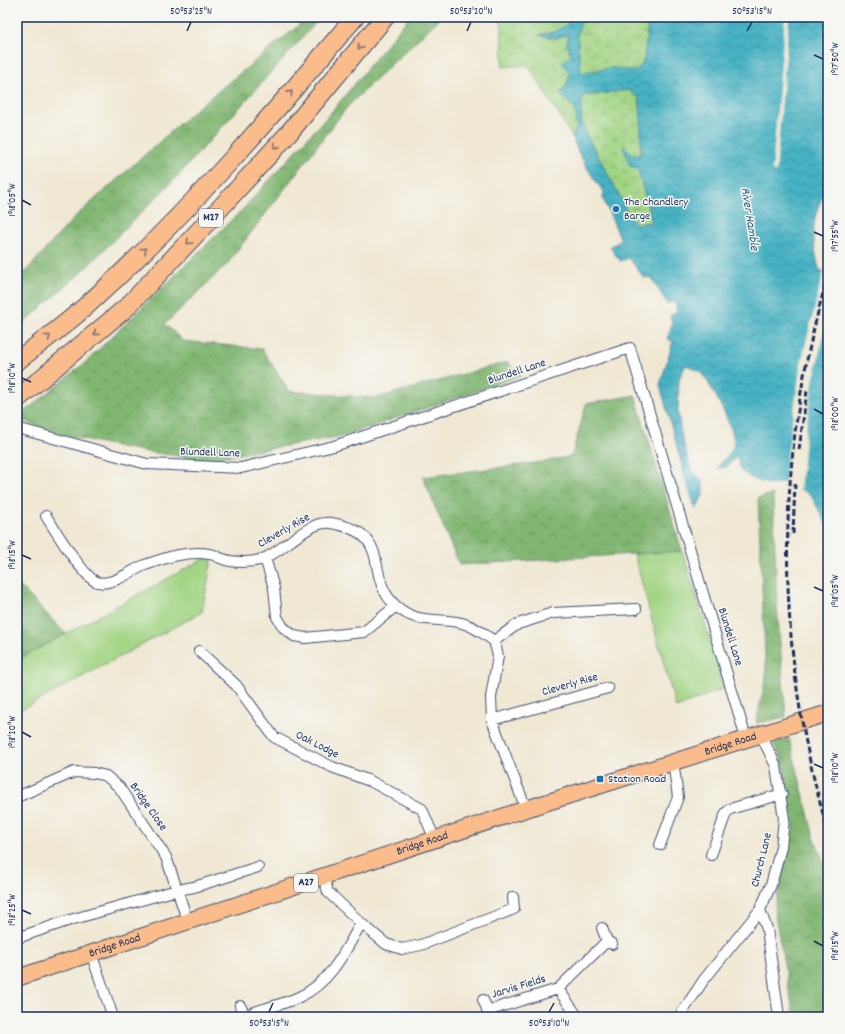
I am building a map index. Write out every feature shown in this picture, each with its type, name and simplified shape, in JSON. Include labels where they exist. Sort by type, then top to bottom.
[{"type":"highway","name":"M27","points":[[17,361],[85,307],[197,197],[250,140],[355,17]]},
{"type":"highway","name":"M27","points":[[17,399],[127,307],[288,134],[385,17]]},
{"type":"main road","name":"Bridge Road","points":[[17,978],[526,809],[753,735],[828,713]]},
{"type":"street","name":"Blundell Lane","points":[[17,428],[41,436],[147,464],[241,468],[334,446],[630,348],[753,735]]},
{"type":"street","name":"Cleverly Rise","points":[[46,516],[86,574],[97,582],[110,583],[140,567],[164,558],[183,554],[210,554],[225,560],[246,561],[265,558],[313,527],[328,523],[349,527],[362,533],[370,544],[386,593],[396,606],[407,614],[426,620],[461,623],[472,626],[494,641]]},
{"type":"street","points":[[265,558],[274,588],[277,617],[284,627],[294,636],[312,638],[364,632],[396,606]]},
{"type":"street","points":[[526,809],[492,720],[491,697],[498,656],[494,641],[518,624],[553,613],[636,609]]},
{"type":"street","name":"Oak Lodge","points":[[199,651],[236,686],[274,737],[332,767],[370,781],[422,809],[435,840]]},
{"type":"street","name":"Cleverly Rise","points":[[492,720],[608,688]]},
{"type":"street","name":"Church Lane","points":[[679,1017],[703,981],[760,910],[771,885],[781,847],[784,819],[782,794],[776,766],[753,735]]},
{"type":"street","points":[[659,846],[678,797],[673,761]]},
{"type":"street","name":"Bridge Close","points":[[17,797],[74,772],[94,773],[106,776],[118,787],[151,832],[166,857],[188,922]]},
{"type":"street","points":[[711,855],[726,813],[730,809],[782,794]]},
{"type":"street","points":[[17,938],[70,920],[177,890],[194,887],[258,866]]},
{"type":"street","points":[[324,877],[328,892],[361,923],[386,944],[402,949],[424,949],[514,909],[513,897]]},
{"type":"street","points":[[760,910],[767,929],[779,1017]]},
{"type":"street","points":[[242,1013],[298,998],[315,989],[332,972],[361,923]]},
{"type":"street","name":"Jarvis Fields","points":[[483,1000],[489,1014],[558,989],[610,942],[602,928]]},
{"type":"street","points":[[91,953],[113,1017]]},
{"type":"street","name":"Jarvis Fields","points":[[558,989],[578,1017]]},
{"type":"green space","points":[[306,17],[321,17],[176,178],[87,267],[17,329],[17,281],[75,217],[195,110],[298,26]]},
{"type":"green space","points":[[409,17],[441,17],[348,106],[227,264],[165,324],[183,341],[262,349],[289,391],[375,398],[508,362],[521,376],[343,436],[204,460],[130,449],[60,434],[17,418],[86,362],[244,208],[335,108]]},
{"type":"green space","points":[[501,17],[565,17],[570,23],[554,32],[540,35],[555,38],[568,35],[571,50],[570,74],[565,88],[560,94],[575,109],[577,128],[572,136],[528,65],[503,67]]},
{"type":"green space","points":[[583,17],[649,17],[644,61],[637,71],[611,68],[581,74],[577,34]]},
{"type":"green space","points":[[629,90],[639,98],[641,115],[641,154],[634,155],[623,147],[638,170],[652,222],[637,224],[628,216],[624,204],[587,136],[581,120],[582,96]]},
{"type":"green space","points":[[635,395],[682,551],[459,565],[423,477],[543,462],[572,456],[586,404]]},
{"type":"green space","points":[[773,494],[777,605],[786,717],[756,723],[766,678],[758,498]]},
{"type":"green space","points":[[682,551],[725,688],[676,708],[634,554]]},
{"type":"green space","points":[[213,554],[202,612],[17,712],[17,660]]},
{"type":"green space","points":[[17,583],[66,634],[17,660]]},
{"type":"green space","points":[[789,738],[814,837],[828,874],[828,1017],[794,1017],[774,910],[794,826],[782,759],[773,743]]},
{"type":"water","name":"River Hamble","points":[[565,17],[583,17],[577,34],[581,73],[611,68],[637,71],[644,61],[649,17],[828,17],[828,183],[816,216],[814,225],[814,245],[819,269],[828,274],[828,528],[811,495],[787,481],[771,485],[753,479],[741,471],[737,456],[727,467],[718,468],[732,449],[734,442],[733,436],[721,406],[704,377],[699,371],[686,365],[679,379],[678,413],[682,438],[691,470],[703,481],[703,495],[696,509],[688,487],[660,385],[673,341],[667,339],[672,324],[670,316],[677,312],[675,301],[667,303],[651,277],[644,278],[629,258],[620,261],[610,247],[621,240],[603,199],[604,192],[585,165],[572,136],[577,128],[575,109],[560,94],[566,87],[570,74],[562,62],[572,56],[567,46],[568,35],[555,38],[538,35],[554,32],[570,23]],"holes":[[[629,90],[639,98],[641,115],[641,154],[634,155],[623,146],[630,166],[638,170],[652,222],[637,224],[628,216],[624,204],[587,136],[581,120],[582,96]]]},
{"type":"pier","points":[[785,17],[789,17],[776,172],[772,171]]},
{"type":"pier","points":[[824,270],[828,272],[828,314],[813,382],[806,429],[800,491],[785,483],[787,457],[801,363]]},
{"type":"railway","points":[[828,276],[810,344],[798,414],[790,483],[788,554],[790,624],[798,693],[810,763],[828,831]]},
{"type":"railway","points":[[799,450],[807,391]]},
{"type":"railway","points":[[793,534],[795,484]]},
{"type":"place","name":"The Chandlery Barge","points":[[616,209]]},
{"type":"place","name":"Station Road","points":[[600,779]]}]
